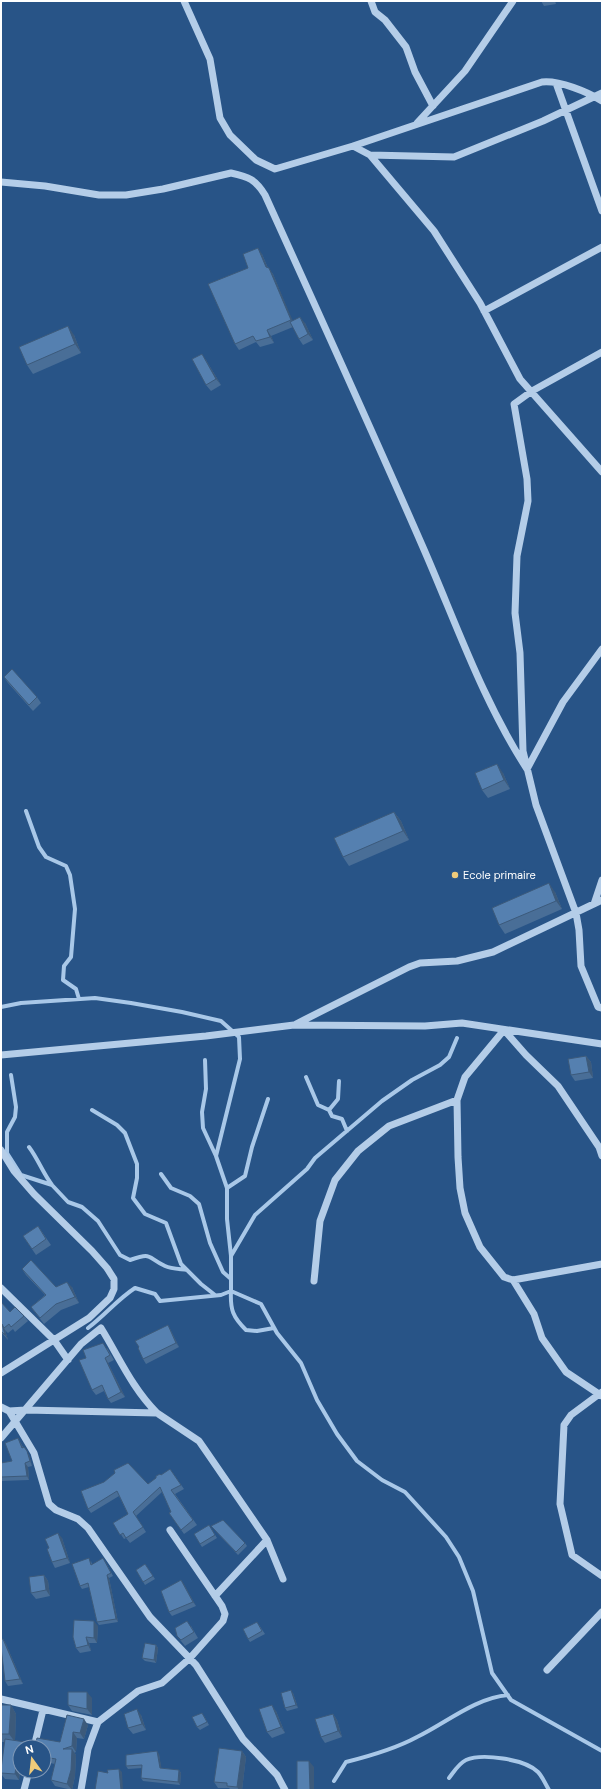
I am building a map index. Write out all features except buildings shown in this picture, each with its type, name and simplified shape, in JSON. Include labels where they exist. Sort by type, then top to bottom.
[{"type":"street","points":[[184,1],[210,59],[220,118],[230,135],[256,160],[275,169],[353,146],[542,82],[556,83],[594,96],[602,101]]},
{"type":"street","points":[[371,1],[375,12],[385,20],[406,47],[415,72],[433,106]]},
{"type":"street","points":[[417,124],[465,70],[513,1]]},
{"type":"street","points":[[556,83],[567,109],[602,211]]},
{"type":"street","points":[[370,155],[454,157],[542,121],[602,93]]},
{"type":"street","points":[[353,146],[370,155],[434,231],[484,311],[520,379],[602,472]]},
{"type":"street","points":[[1,182],[45,186],[99,195],[138,194],[231,172],[245,176],[257,182],[265,195],[346,372],[477,673],[513,747],[527,769]]},
{"type":"street","points":[[484,311],[602,247]]},
{"type":"street","points":[[602,352],[514,404],[527,479],[528,501],[517,556],[515,613],[520,653],[523,751],[538,812],[576,913],[579,930],[581,966],[598,1007],[602,1008]]},
{"type":"street","points":[[527,769],[564,702],[602,649]]},
{"type":"street","points":[[594,904],[602,880]]},
{"type":"street","points":[[294,1025],[409,967],[420,963],[457,961],[493,952],[550,923],[576,913],[602,900]]},
{"type":"street","points":[[1,1055],[206,1036],[294,1025],[425,1026],[462,1022],[504,1030],[602,1044]]},
{"type":"street","points":[[504,1030],[465,1077],[457,1100],[460,1188],[465,1213],[480,1247],[504,1277],[513,1280],[602,1264]]},
{"type":"street","points":[[504,1030],[526,1055],[558,1086],[592,1135],[602,1156]]},
{"type":"street","points":[[314,1281],[320,1221],[335,1180],[358,1151],[389,1126],[457,1100]]},
{"type":"street","points":[[1,1150],[14,1171],[34,1194],[92,1251],[107,1268],[114,1279],[114,1289],[110,1298],[89,1318],[1,1373]]},
{"type":"street","points":[[513,1280],[534,1314],[542,1338],[552,1354],[566,1372],[601,1394],[571,1416],[564,1425],[560,1504],[572,1555],[602,1576]]},
{"type":"street","points":[[1,1288],[54,1340],[68,1360]]},
{"type":"street","points":[[1,1438],[81,1344],[101,1328],[131,1381],[145,1400],[157,1413],[199,1441],[267,1540],[283,1579]]},
{"type":"street","points":[[1,1407],[9,1411],[26,1410],[157,1413]]},
{"type":"street","points":[[9,1411],[34,1454],[49,1504],[56,1510],[78,1519],[88,1528],[150,1617],[190,1658],[243,1739],[277,1775],[285,1790]]},
{"type":"street","points":[[81,1790],[88,1749],[98,1722],[138,1691],[162,1682],[190,1658],[223,1621],[225,1614],[170,1530]]},
{"type":"street","points":[[214,1596],[267,1540]]},
{"type":"street","points":[[547,1670],[602,1612]]},
{"type":"street","points":[[1,1699],[98,1722]]},
{"type":"street","points":[[36,1739],[43,1710]]},
{"type":"street","points":[[24,1790],[27,1779]]},
{"type":"waterway","points":[[26,811],[39,847],[46,857],[66,866],[70,875],[75,909],[71,957],[64,966],[63,980],[76,989],[79,999]]},
{"type":"waterway","points":[[1,1007],[21,1003],[95,998],[182,1012],[221,1021],[239,1037],[240,1059],[216,1156],[227,1188],[227,1219],[231,1256],[231,1291],[261,1304],[277,1333],[301,1363],[317,1400],[337,1434],[357,1461],[382,1480],[405,1492],[446,1537],[459,1557],[473,1591],[492,1673],[511,1700],[602,1751]]},
{"type":"waterway","points":[[231,1256],[255,1215],[307,1169],[315,1158],[382,1101],[412,1080],[440,1065],[449,1057],[457,1038]]},
{"type":"waterway","points":[[205,1060],[206,1089],[202,1112],[203,1128],[216,1156]]},
{"type":"waterway","points":[[11,1075],[16,1107],[15,1117],[7,1132],[7,1153],[21,1175],[52,1185],[68,1202],[82,1207],[98,1221],[120,1255],[130,1260],[146,1256],[167,1267],[187,1270]]},
{"type":"waterway","points":[[306,1077],[318,1105],[329,1110],[332,1116],[342,1119],[347,1131]]},
{"type":"waterway","points":[[329,1110],[338,1099],[339,1081]]},
{"type":"waterway","points":[[227,1188],[245,1176],[252,1147],[268,1099]]},
{"type":"waterway","points":[[92,1110],[117,1125],[125,1133],[137,1164],[137,1178],[133,1198],[145,1214],[166,1223],[181,1264],[201,1284],[215,1295]]},
{"type":"waterway","points":[[29,1147],[52,1185]]},
{"type":"waterway","points":[[161,1174],[171,1188],[190,1196],[199,1204],[210,1243],[223,1272],[231,1279]]},
{"type":"waterway","points":[[88,1328],[135,1288],[155,1294],[160,1301],[221,1295],[231,1291],[233,1313],[246,1330],[257,1331],[274,1328]]},
{"type":"waterway","points":[[334,1781],[346,1762],[391,1749],[428,1731],[472,1706],[496,1697],[508,1695]]},
{"type":"waterway","points":[[449,1778],[463,1761],[482,1757],[503,1758],[532,1767],[538,1772],[549,1790]]},
{"type":"place","name":"Ecole primaire","points":[[455,875]]}]
